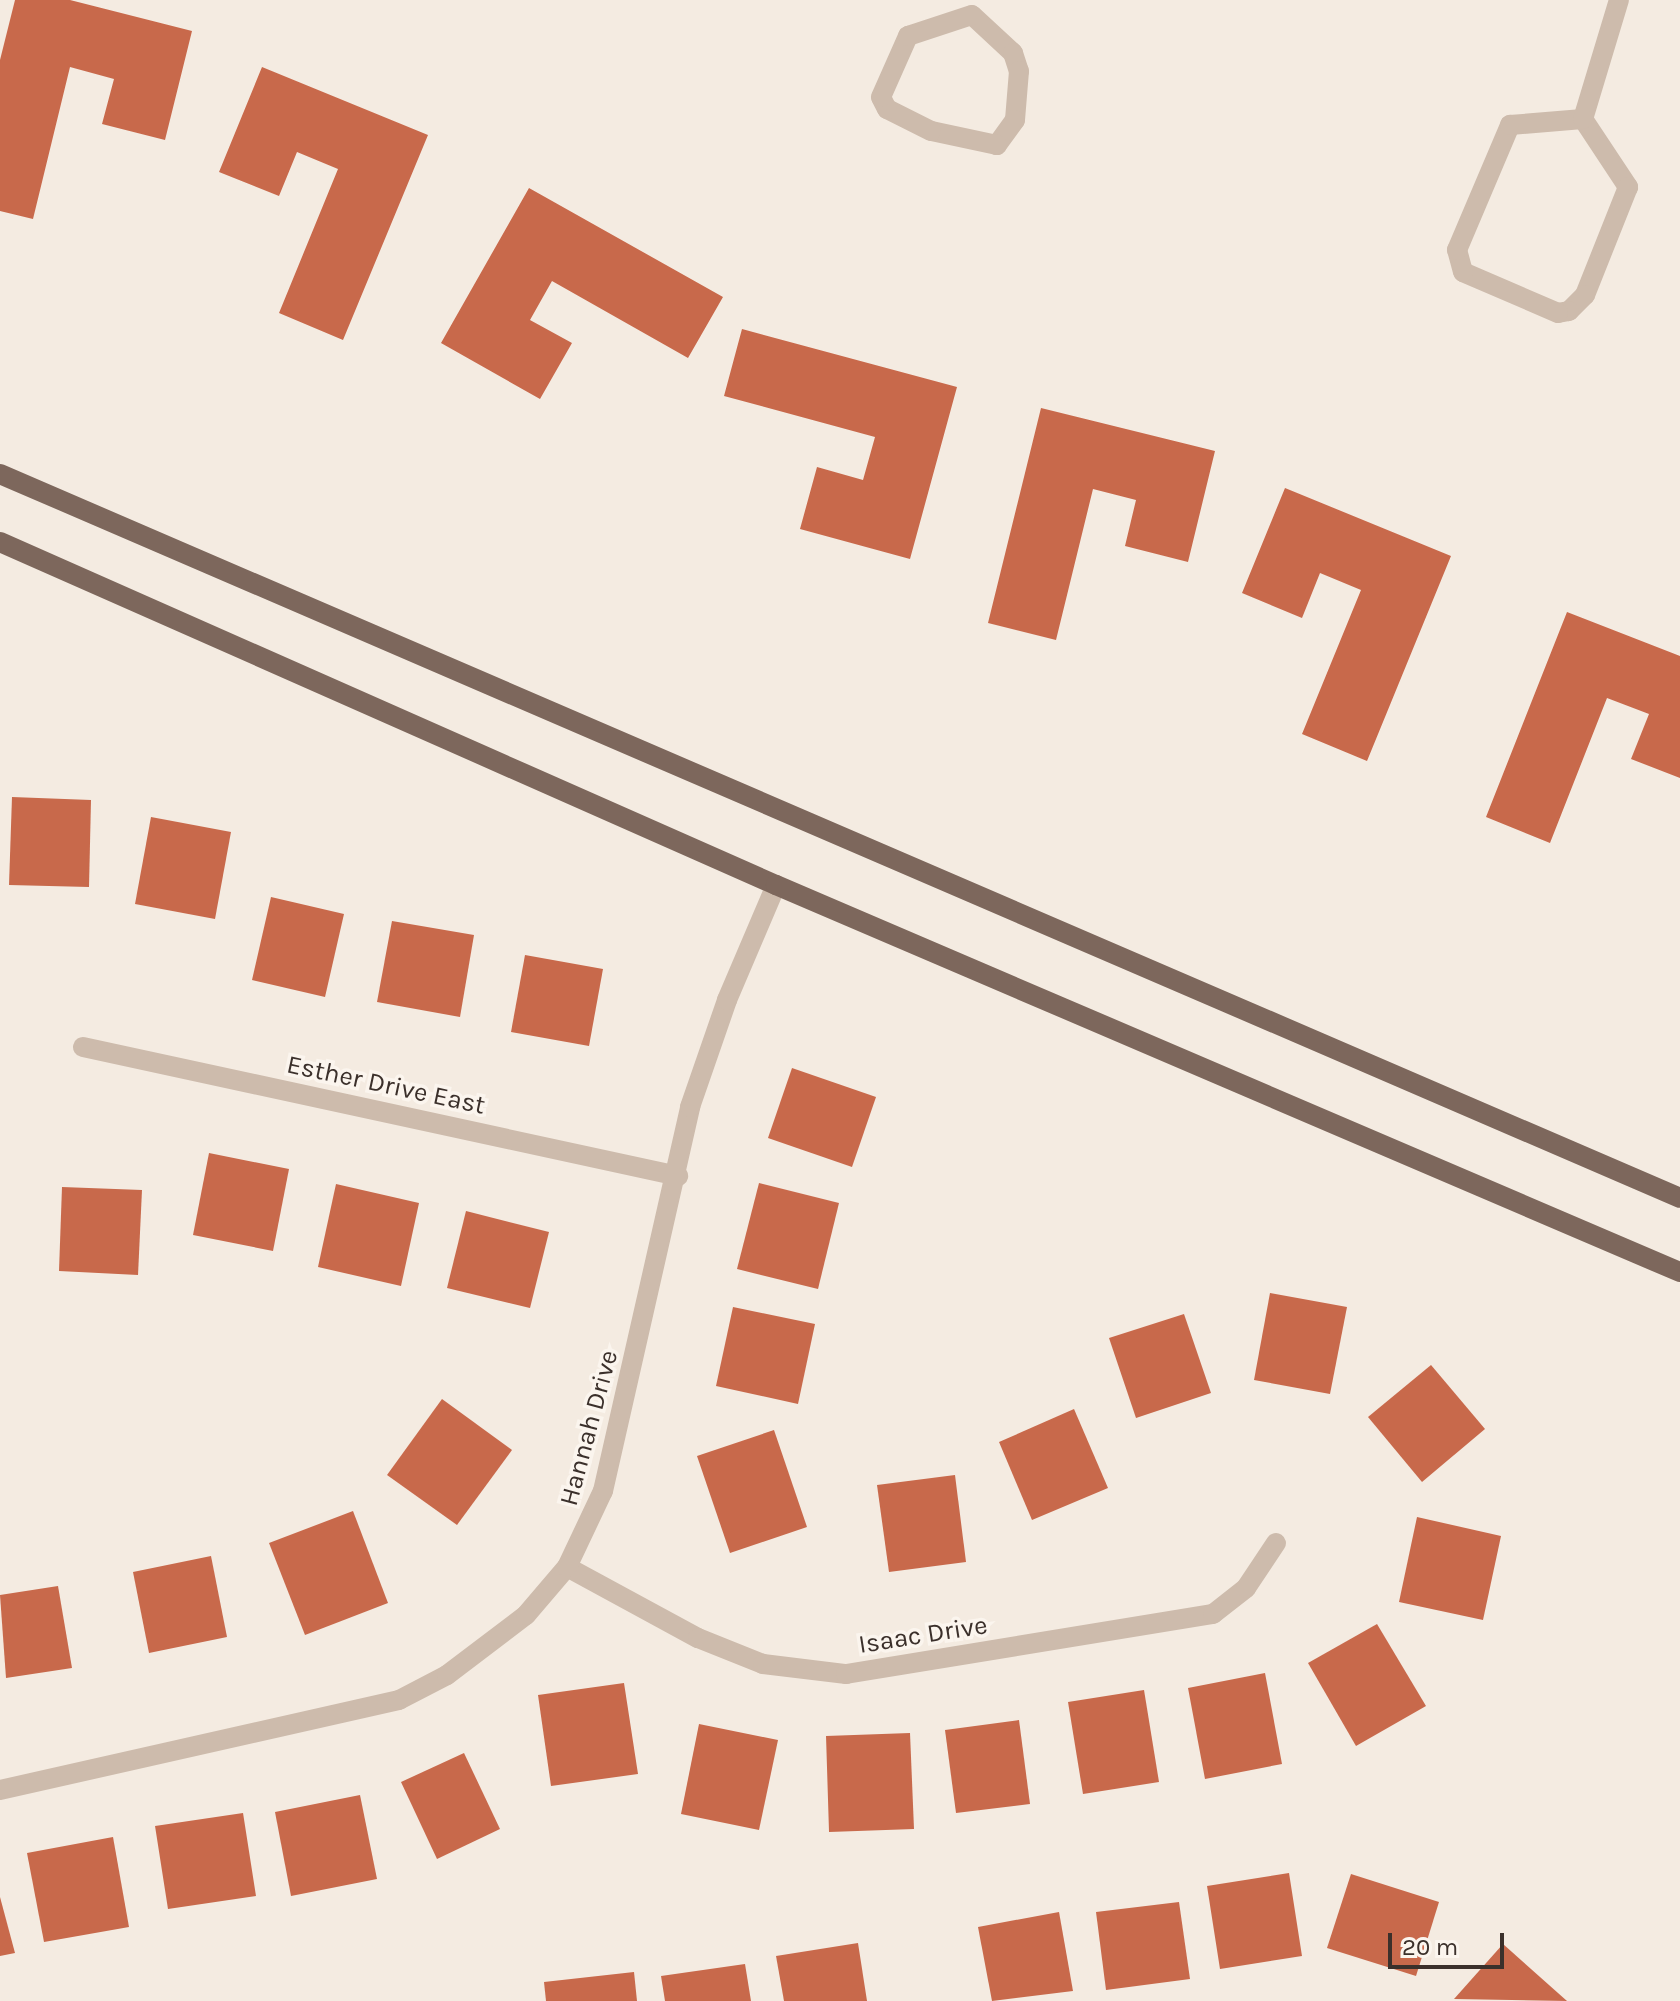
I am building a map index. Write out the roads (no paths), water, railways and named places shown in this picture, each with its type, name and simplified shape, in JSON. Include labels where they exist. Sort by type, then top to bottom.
[{"type":"main road","points":[[0,474],[1680,1198]]},
{"type":"main road","points":[[0,542],[776,885],[1680,1272]]},
{"type":"street","points":[[1583,119],[1619,0]]},
{"type":"street","points":[[974,7],[1013,53],[1019,71],[1015,120],[997,145],[931,131],[887,109],[881,97],[908,36],[974,7]]},
{"type":"street","points":[[1583,119],[1628,187],[1585,295],[1569,311],[1558,313],[1463,272],[1457,250],[1510,125],[1583,119]]},
{"type":"street","name":"Hannah Drive","points":[[0,1790],[399,1700],[447,1675],[526,1615],[567,1567],[603,1491],[678,1176],[690,1107],[727,1000],[776,885]]},
{"type":"street","name":"Esther Drive East","points":[[83,1047],[678,1176]]},
{"type":"street","name":"Isaac Drive","points":[[567,1567],[698,1638],[763,1664],[846,1674],[1213,1614],[1246,1588],[1276,1543]]}]
